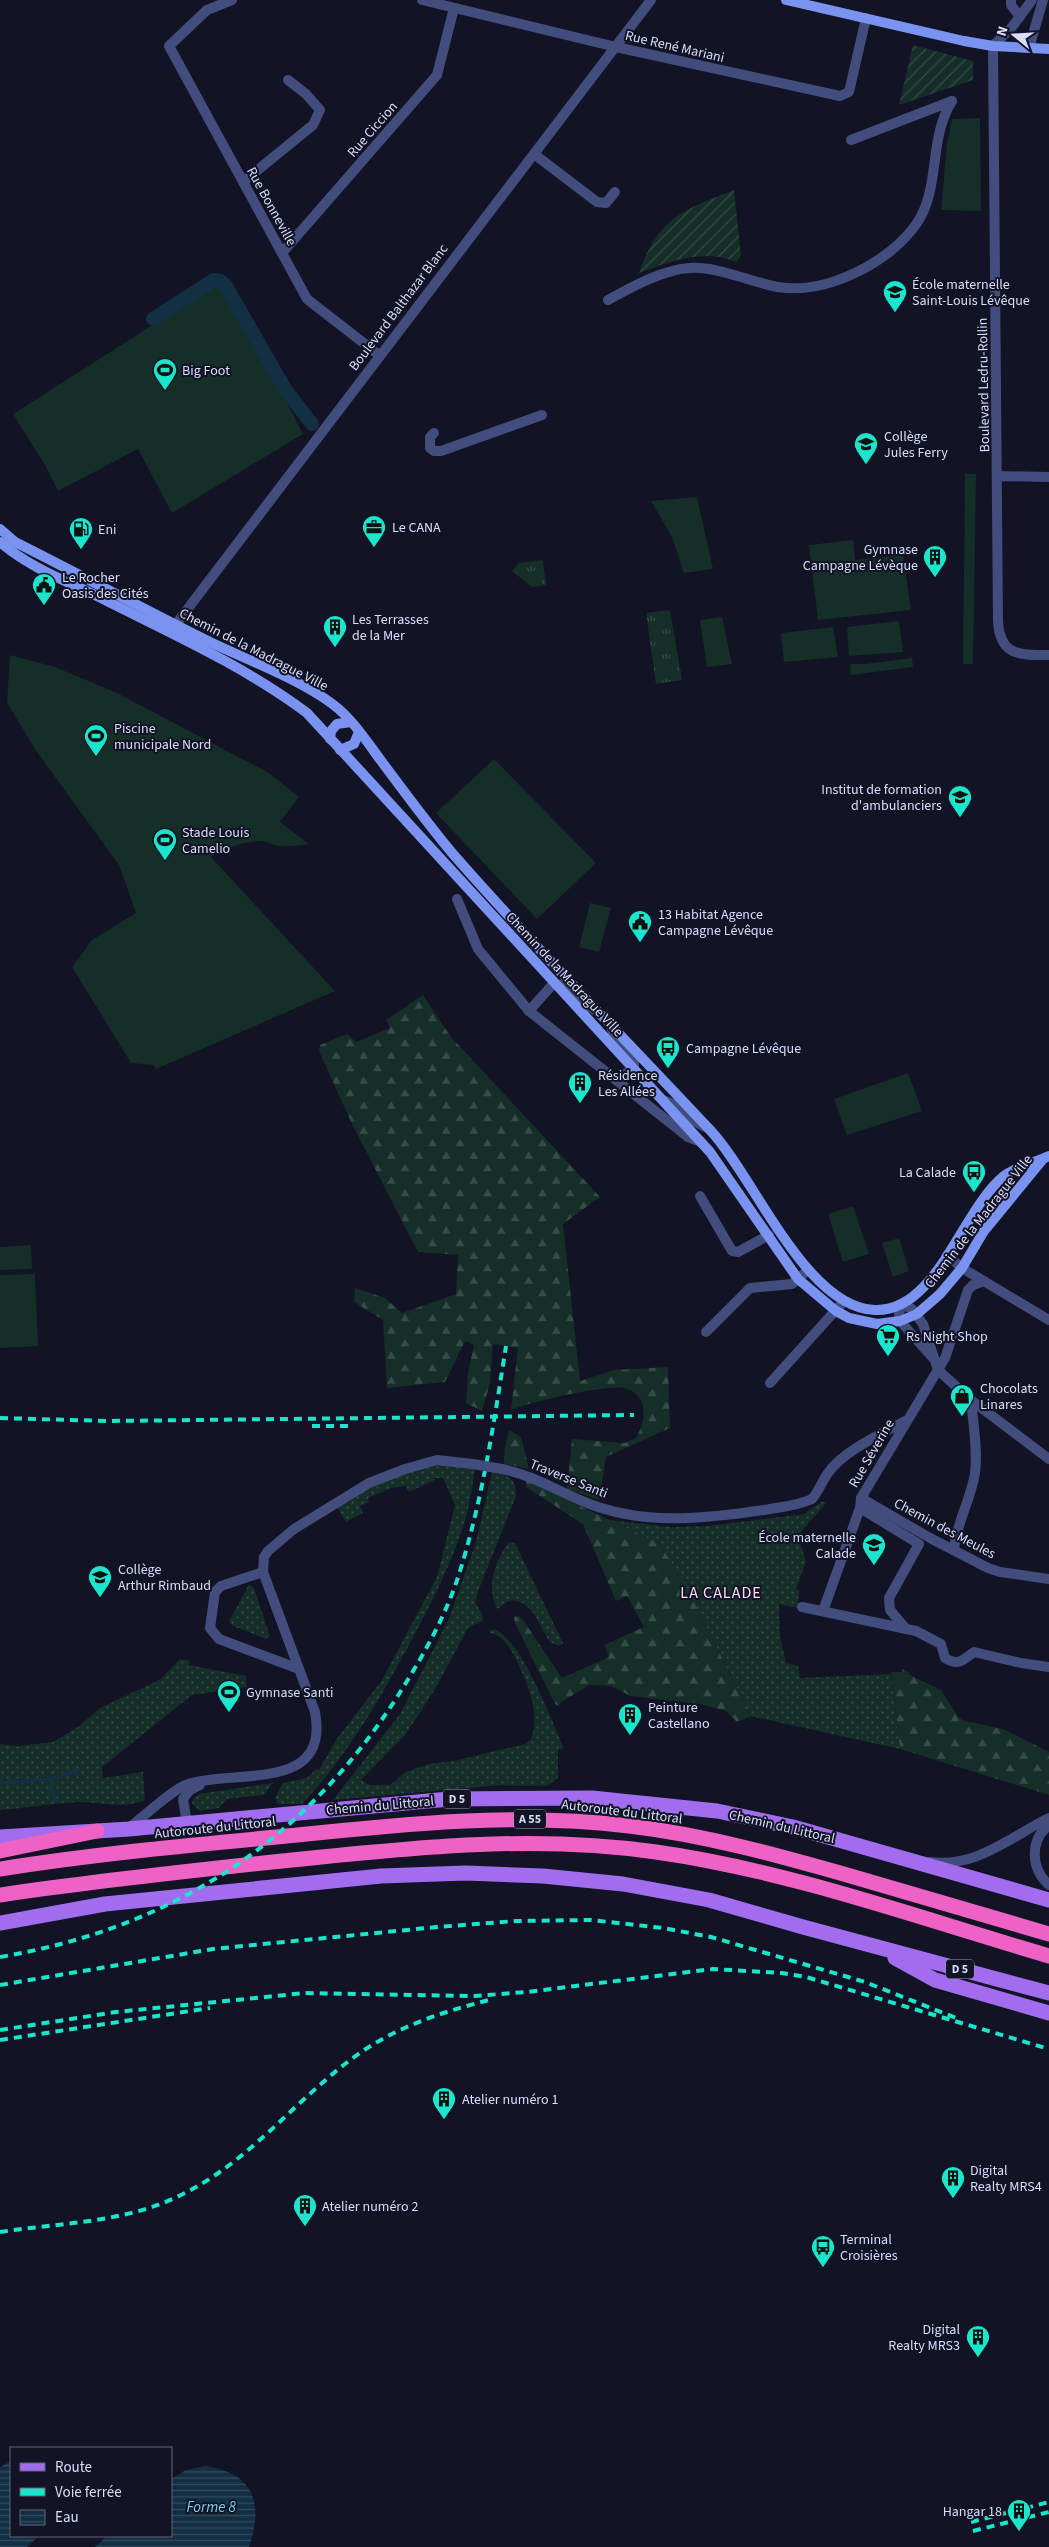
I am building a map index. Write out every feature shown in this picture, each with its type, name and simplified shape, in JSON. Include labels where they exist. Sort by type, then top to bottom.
[{"type":"highway","name":"Autoroute du Littoral","points":[[0,1869],[120,1853],[436,1821],[515,1818],[573,1820],[631,1826],[756,1849],[1049,1934]]},
{"type":"highway","points":[[0,1851],[97,1831]]},
{"type":"highway","name":"A 55","points":[[0,1896],[94,1882],[379,1851],[481,1844],[567,1844],[657,1852],[754,1871],[1049,1956]]},
{"type":"main road","name":"Chemin du Littoral","points":[[0,1837],[129,1829],[449,1799],[592,1798],[717,1811],[793,1827],[1049,1900]]},
{"type":"main road","points":[[0,1923],[105,1904],[381,1876],[490,1873],[575,1878],[670,1891],[709,1900],[872,1946],[935,1980],[1049,2013]]},
{"type":"main road","name":"D 5","points":[[872,1946],[1049,1993]]},
{"type":"street","name":"Rue Bonneville","points":[[232,0],[206,10],[169,46],[307,300],[379,355]]},
{"type":"street","name":"Rue René Mariani","points":[[422,0],[616,47],[840,96],[849,92],[866,18]]},
{"type":"street","name":"Boulevard Balthazar Blanc","points":[[172,628],[651,0]]},
{"type":"street","points":[[786,0],[993,46],[1049,49]]},
{"type":"street","points":[[1011,0],[1010,5],[1020,17]]},
{"type":"street","points":[[993,46],[1020,17],[1032,0]]},
{"type":"street","points":[[1029,48],[1043,0]]},
{"type":"street","name":"Rue Ciccion","points":[[282,253],[437,75],[454,8]]},
{"type":"street","name":"Boulevard Ledru-Rollin","points":[[993,46],[999,632],[1008,649],[1017,654],[1049,656]]},
{"type":"street","points":[[243,182],[313,125],[320,110],[306,94],[288,80]]},
{"type":"street","points":[[608,300],[660,276],[689,268],[711,270],[779,288],[809,288],[841,281],[865,267],[896,246],[916,225],[928,203],[937,141],[944,114],[952,101],[851,140]]},
{"type":"street","points":[[534,154],[597,202],[606,203],[615,192]]},
{"type":"street","points":[[434,433],[430,437],[430,448],[434,451],[441,451],[542,415]]},
{"type":"street","points":[[998,476],[1049,477]]},
{"type":"street","name":"Chemin de la Madrague Ville","points":[[0,529],[15,542],[172,628],[272,687],[307,713],[701,1142],[769,1235],[798,1279],[836,1312],[862,1322],[877,1324],[900,1322],[917,1314],[940,1294],[962,1268],[984,1231],[1046,1158]]},
{"type":"street","name":"Chemin de la Madrague Ville","points":[[0,542],[12,552],[54,575],[314,692],[343,713],[360,732],[451,852],[721,1142],[808,1270],[844,1301],[868,1310],[890,1309],[901,1305],[923,1288],[972,1215],[1003,1176],[1025,1164],[1046,1158]]},
{"type":"street","points":[[330,739],[332,731],[337,724],[351,722]]},
{"type":"street","points":[[340,750],[354,744],[360,732]]},
{"type":"street","points":[[456,899],[478,949],[529,1011],[688,1137],[701,1142]]},
{"type":"street","points":[[529,1011],[554,983],[567,987],[584,1004],[598,1012]]},
{"type":"street","points":[[611,1024],[613,1035],[634,1058],[634,1068],[616,1080]]},
{"type":"street","points":[[663,1100],[675,1104],[695,1124],[708,1128]]},
{"type":"street","points":[[700,1196],[732,1251],[738,1252],[769,1235]]},
{"type":"street","points":[[946,1255],[962,1268],[1049,1320]]},
{"type":"street","points":[[706,1332],[750,1288],[792,1284],[808,1270]]},
{"type":"street","points":[[938,1370],[945,1358],[968,1290],[973,1285],[984,1281]]},
{"type":"street","points":[[770,1383],[844,1301]]},
{"type":"street","points":[[933,1358],[900,1322],[898,1314],[901,1305],[911,1308],[923,1324],[938,1370],[971,1400],[1049,1460]]},
{"type":"street","name":"Rue Séverine","points":[[823,1612],[860,1503],[905,1421],[938,1370]]},
{"type":"street","points":[[954,1550],[956,1529],[970,1494],[975,1472],[971,1400]]},
{"type":"street","name":"Traverse Santi","points":[[263,1572],[264,1557],[268,1551],[294,1530],[354,1491],[405,1469],[428,1462],[447,1460],[502,1469],[531,1476],[599,1507],[618,1512],[675,1520],[732,1515],[795,1505],[812,1499],[829,1472],[840,1461],[862,1445],[905,1421]]},
{"type":"street","points":[[860,1503],[919,1544],[889,1598],[890,1610],[906,1629]]},
{"type":"street","name":"Chemin des Meules","points":[[860,1503],[1000,1572],[1049,1579]]},
{"type":"street","points":[[129,1829],[182,1786],[283,1773],[308,1756],[316,1744],[318,1726],[315,1712],[263,1572],[221,1586],[215,1592],[210,1628],[219,1639],[299,1669]]},
{"type":"street","points":[[802,1607],[916,1631],[942,1644],[945,1658],[953,1663],[959,1663],[974,1652],[1021,1663],[1049,1667]]},
{"type":"street","points":[[187,1823],[183,1800],[186,1794],[210,1781]]},
{"type":"street","points":[[909,1859],[936,1863],[980,1856],[996,1850],[1049,1818]]},
{"type":"street","points":[[1049,1825],[1036,1842],[1034,1856],[1037,1872],[1049,1885]]},
{"type":"green space","points":[[913,45],[973,61],[973,80],[899,105]]},
{"type":"green space","points":[[980,118],[981,211],[941,210],[947,143],[952,119]]},
{"type":"green space","points":[[734,190],[741,256],[736,262],[712,256],[699,256],[663,264],[639,273],[646,254],[655,239],[674,218],[687,210]]},
{"type":"green space","name":"Big Foot","points":[[220,282],[251,333],[303,434],[172,513],[138,449],[58,491],[45,465],[13,414]]},
{"type":"green space","points":[[965,474],[976,474],[973,664],[963,664]]},
{"type":"green space","points":[[697,497],[713,569],[684,573],[672,537],[651,501]]},
{"type":"green space","points":[[853,540],[855,560],[903,555],[911,610],[818,620],[809,545]]},
{"type":"green space","points":[[543,560],[546,585],[532,587],[512,571],[519,563]]},
{"type":"green space","points":[[670,610],[682,680],[656,684],[646,613]]},
{"type":"green space","points":[[722,617],[732,664],[707,667],[700,620]]},
{"type":"green space","points":[[899,621],[903,652],[849,656],[847,627]]},
{"type":"green space","points":[[833,627],[838,657],[784,662],[781,633]]},
{"type":"green space","name":"Stade Louis Camelio","points":[[10,655],[55,667],[117,693],[269,773],[299,797],[280,822],[309,844],[281,846],[263,841],[254,841],[234,846],[211,857],[335,991],[156,1069],[154,1065],[131,1063],[72,967],[92,940],[136,913],[119,865],[37,752],[7,703]]},
{"type":"green space","points":[[912,658],[913,667],[851,675],[850,664]]},
{"type":"green space","points":[[494,759],[596,863],[537,919],[436,813]]},
{"type":"green space","points":[[590,903],[611,908],[599,952],[579,947]]},
{"type":"green space","points":[[423,995],[451,1037],[600,1197],[563,1224],[580,1381],[614,1370],[668,1367],[670,1428],[606,1457],[599,1500],[567,1489],[572,1439],[624,1443],[636,1438],[642,1424],[644,1409],[638,1396],[632,1391],[615,1387],[586,1391],[550,1398],[511,1410],[518,1348],[493,1344],[490,1383],[482,1411],[466,1403],[468,1372],[474,1345],[465,1341],[445,1382],[387,1388],[383,1320],[354,1302],[355,1288],[385,1298],[402,1313],[456,1294],[458,1255],[418,1252],[352,1124],[319,1051],[320,1045],[347,1034],[356,1042],[390,1028],[386,1020]]},
{"type":"green space","points":[[908,1073],[922,1111],[847,1135],[834,1099]]},
{"type":"green space","points":[[853,1206],[869,1254],[843,1262],[828,1214]]},
{"type":"green space","points":[[899,1238],[909,1271],[893,1277],[882,1243]]},
{"type":"green space","points":[[31,1245],[32,1269],[0,1270],[0,1247]]},
{"type":"green space","points":[[35,1274],[38,1346],[0,1348],[0,1275]]},
{"type":"green space","points":[[509,1430],[521,1437],[529,1469],[504,1464]]},
{"type":"green space","points":[[445,1463],[475,1469],[465,1521],[454,1552],[433,1598],[399,1664],[374,1707],[333,1767],[302,1804],[278,1804],[275,1798],[283,1783],[307,1778],[316,1769],[319,1770],[336,1740],[382,1680],[437,1577],[455,1505],[443,1478],[435,1478],[435,1480],[409,1492],[406,1486],[391,1488],[368,1498],[369,1502],[360,1506],[363,1513],[346,1522],[337,1507],[371,1486],[402,1474]]},
{"type":"green space","points":[[492,1472],[502,1474],[513,1481],[516,1496],[475,1602],[483,1616],[482,1621],[468,1628],[435,1689],[406,1734],[361,1780],[370,1785],[390,1785],[406,1772],[428,1764],[454,1761],[525,1744],[531,1739],[534,1713],[527,1686],[518,1662],[505,1642],[497,1635],[490,1633],[494,1629],[505,1636],[515,1649],[544,1701],[564,1748],[558,1750],[558,1778],[547,1786],[502,1785],[333,1800],[400,1714],[449,1619],[476,1542]]},
{"type":"green space","points":[[526,1480],[660,1544],[692,1598],[751,1716],[737,1722],[726,1711],[700,1704],[630,1696],[612,1686],[589,1685],[560,1703],[559,1706],[555,1704],[515,1623],[514,1617],[518,1616],[523,1620],[562,1678],[609,1657],[604,1645],[644,1627],[627,1596],[616,1601],[583,1524],[526,1487]]},
{"type":"green space","points":[[821,1502],[827,1502],[801,1532],[800,1543],[806,1562],[796,1589],[799,1590],[798,1608],[779,1604],[780,1636],[786,1663],[798,1666],[800,1678],[891,1674],[900,1749],[751,1716],[692,1598],[660,1544],[608,1520],[672,1527],[708,1526],[804,1514]]},
{"type":"green space","points":[[509,1542],[515,1543],[563,1643],[559,1646],[550,1642],[534,1614],[523,1603],[508,1601],[498,1609],[494,1601],[492,1593],[493,1575],[500,1557]]},
{"type":"green space","points":[[249,1584],[254,1588],[270,1636],[266,1639],[233,1626],[229,1622]]},
{"type":"green space","points":[[180,1659],[190,1661],[189,1665],[246,1676],[247,1687],[192,1695],[102,1767],[103,1778],[143,1772],[145,1800],[119,1805],[77,1802],[0,1810],[0,1744],[18,1746],[53,1742],[78,1727],[100,1708],[161,1679]]},
{"type":"green space","points":[[903,1669],[909,1672],[908,1674],[941,1690],[959,1718],[1003,1729],[1049,1752],[1049,1795],[900,1749],[891,1672],[901,1672]]},
{"type":"green space","points":[[273,1783],[264,1795],[227,1799],[219,1808],[200,1811],[192,1804],[193,1799],[199,1794]]},
{"type":"water","points":[[10,2462],[10,2537],[38,2537],[27,2547],[0,2547],[0,2467]]},
{"type":"water","name":"Forme 8","points":[[205,2466],[235,2475],[244,2483],[251,2493],[255,2504],[255,2517],[249,2547],[95,2547],[106,2537],[172,2537],[172,2478],[186,2470]]},
{"type":"waterway","points":[[153,319],[214,280],[221,281],[226,286],[285,389],[312,424]]},
{"type":"waterway","points":[[0,1783],[50,1779],[76,1771]]},
{"type":"waterway","points":[[50,1779],[55,1801]]},
{"type":"railway","points":[[0,1957],[63,1943],[122,1924],[177,1900],[229,1870],[277,1835],[321,1793],[362,1747],[417,1665],[434,1634],[455,1587],[468,1543],[481,1487],[506,1346]]},
{"type":"railway","points":[[0,1418],[109,1421],[634,1415]]},
{"type":"railway","points":[[312,1426],[354,1426]]},
{"type":"railway","points":[[0,1985],[213,1949],[437,1927],[516,1921],[591,1920],[663,1928],[711,1937],[865,1982],[956,2018]]},
{"type":"railway","points":[[0,2030],[116,2012],[305,1993],[474,1996],[527,1992],[713,1969],[782,1973],[806,1977],[1049,2049]]},
{"type":"railway","points":[[0,2232],[112,2217],[156,2206],[177,2197],[227,2167],[250,2149],[334,2073],[372,2045],[420,2021],[489,2000]]},
{"type":"railway","points":[[0,2040],[210,2008]]},
{"type":"railway","points":[[971,2522],[1049,2502]]},
{"type":"railway","points":[[973,2531],[1049,2512]]},
{"type":"place","name":"École maternelle Saint-Louis Lévêque","points":[[895,313]]},
{"type":"place","name":"Big Foot","points":[[165,391]]},
{"type":"place","name":"Collège Jules Ferry","points":[[866,465]]},
{"type":"place","name":"Le CANA","points":[[374,548]]},
{"type":"place","name":"Eni","points":[[81,550]]},
{"type":"place","name":"Gymnase Campagne Lévèque","points":[[935,578]]},
{"type":"place","name":"Le Rocher Oasis des Cités","points":[[44,606]]},
{"type":"place","name":"Les Terrasses de la Mer","points":[[335,648]]},
{"type":"place","name":"Piscine municipale Nord","points":[[96,757]]},
{"type":"place","name":"Institut de formation d'ambulanciers","points":[[960,818]]},
{"type":"place","name":"Stade Louis Camelio","points":[[165,861]]},
{"type":"place","name":"13 Habitat Agence Campagne Lévêque","points":[[640,943]]},
{"type":"place","name":"Campagne Lévêque","points":[[668,1069]]},
{"type":"place","name":"Résidence Les Allées","points":[[580,1104]]},
{"type":"place","name":"La Calade","points":[[974,1193]]},
{"type":"place","name":"Rs Night Shop","points":[[888,1357]]},
{"type":"place","name":"Chocolats Linares","points":[[962,1417]]},
{"type":"place","name":"École maternelle Calade","points":[[874,1566]]},
{"type":"place","name":"Collège Arthur Rimbaud","points":[[100,1598]]},
{"type":"place","name":"Gymnase Santi","points":[[229,1713]]},
{"type":"place","name":"Peinture Castellano","points":[[630,1736]]},
{"type":"place","name":"Atelier numéro 1","points":[[444,2120]]},
{"type":"place","name":"Digital Realty MRS4","points":[[953,2199]]},
{"type":"place","name":"Atelier numéro 2","points":[[305,2227]]},
{"type":"place","name":"Terminal Croisières","points":[[823,2268]]},
{"type":"place","name":"Digital Realty MRS3","points":[[978,2358]]},
{"type":"place","name":"Hangar 18","points":[[1019,2532]]},
{"type":"district","name":"LA CALADE","points":[[721,1592]]}]
